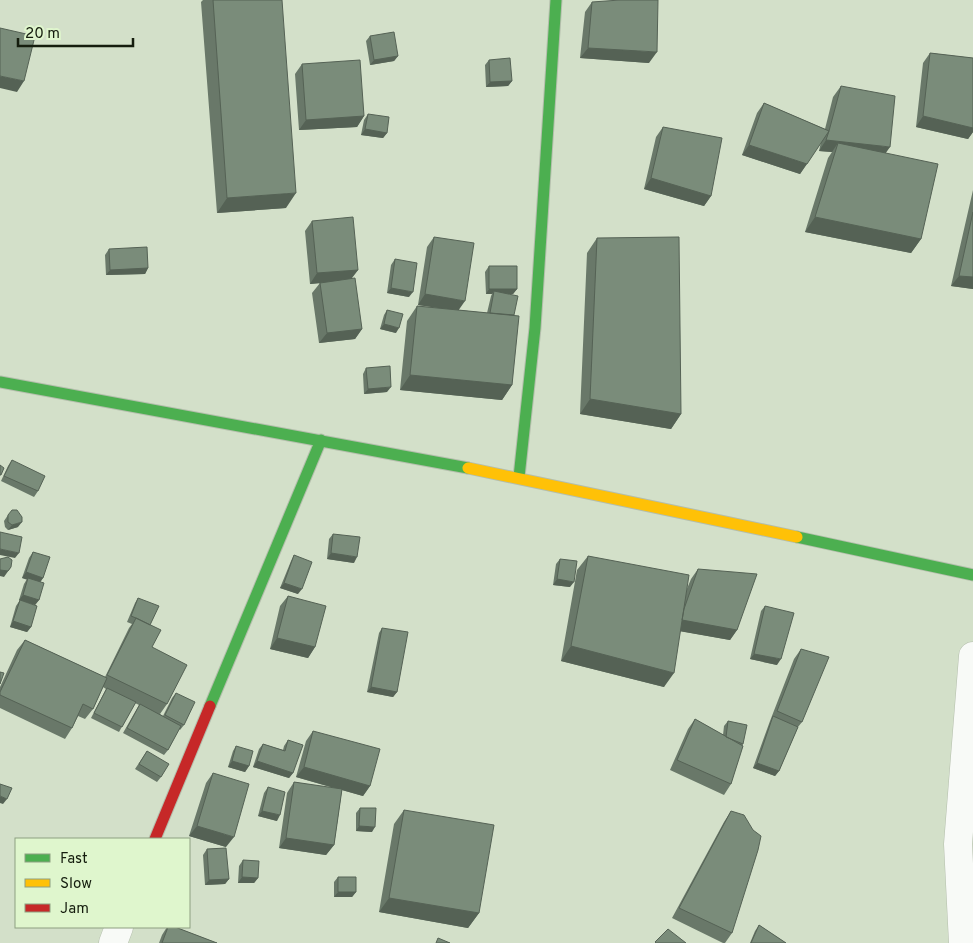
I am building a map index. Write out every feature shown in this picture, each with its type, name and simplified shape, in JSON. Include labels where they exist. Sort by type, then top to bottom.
[{"type":"street","points":[[519,477],[535,328],[556,0]]},
{"type":"street","points":[[0,382],[519,477],[973,575]]},
{"type":"street","points":[[156,838],[321,440]]},
{"type":"street","points":[[963,943],[958,844],[973,656]]},
{"type":"street","points":[[113,943],[119,928]]},
{"type":"building","points":[[213,0],[282,0],[296,193],[227,198]]},
{"type":"building","points":[[658,0],[657,52],[588,48],[592,2]]},
{"type":"building","points":[[0,28],[35,36],[24,81],[0,76]]},
{"type":"building","points":[[394,32],[398,56],[374,60],[370,36]]},
{"type":"building","points":[[930,53],[973,58],[973,128],[923,116]]},
{"type":"building","points":[[510,58],[512,81],[490,82],[489,60]]},
{"type":"building","points":[[360,60],[364,116],[306,120],[302,64]]},
{"type":"building","points":[[841,86],[895,96],[890,147],[826,140]]},
{"type":"building","points":[[764,103],[829,131],[807,164],[749,145]]},
{"type":"building","points":[[368,114],[389,117],[387,133],[365,129]]},
{"type":"building","points":[[663,127],[722,138],[711,196],[651,178]]},
{"type":"building","points":[[838,143],[938,164],[921,239],[815,217]]},
{"type":"building","points":[[973,212],[973,277],[959,276]]},
{"type":"building","points":[[353,217],[358,270],[317,273],[312,221]]},
{"type":"building","points":[[434,237],[474,243],[465,301],[425,294]]},
{"type":"building","points":[[679,237],[681,414],[590,399],[597,238]]},
{"type":"building","points":[[147,247],[148,268],[110,270],[109,249]]},
{"type":"building","points":[[395,259],[417,263],[413,292],[391,288]]},
{"type":"building","points":[[489,266],[517,266],[517,289],[489,289]]},
{"type":"building","points":[[355,278],[362,329],[327,333],[320,283]]},
{"type":"building","points":[[494,291],[518,296],[514,315],[490,313]]},
{"type":"building","points":[[417,306],[519,316],[512,385],[410,375]]},
{"type":"building","points":[[387,310],[403,314],[399,328],[384,324]]},
{"type":"building","points":[[390,366],[391,387],[368,389],[366,368]]},
{"type":"building","points":[[12,460],[45,476],[38,491],[4,476]]},
{"type":"building","points":[[0,465],[4,468],[1,475],[0,475]]},
{"type":"building","points":[[12,510],[17,510],[22,517],[22,522],[12,525],[8,522],[8,515]]},
{"type":"building","points":[[0,532],[22,537],[19,553],[0,549]]},
{"type":"building","points":[[333,534],[360,537],[357,557],[331,553]]},
{"type":"building","points":[[33,552],[50,557],[43,578],[26,572]]},
{"type":"building","points":[[294,555],[312,562],[302,589],[284,583]]},
{"type":"building","points":[[588,556],[689,575],[674,673],[571,646]]},
{"type":"building","points":[[8,557],[12,560],[11,567],[8,571],[0,570],[0,559]]},
{"type":"building","points":[[560,559],[577,561],[574,582],[557,579]]},
{"type":"building","points":[[698,569],[757,574],[737,630],[682,620]]},
{"type":"building","points":[[28,578],[44,583],[39,600],[23,595]]},
{"type":"building","points":[[288,596],[326,606],[315,647],[277,638]]},
{"type":"building","points":[[138,598],[159,606],[150,625],[131,616]]},
{"type":"building","points":[[20,600],[37,606],[31,627],[13,621]]},
{"type":"building","points":[[765,606],[794,613],[781,659],[754,654]]},
{"type":"building","points":[[136,618],[161,630],[152,647],[187,665],[167,704],[107,675]]},
{"type":"building","points":[[382,628],[408,632],[397,692],[371,687]]},
{"type":"building","points":[[25,640],[107,678],[93,709],[83,704],[72,728],[0,695]]},
{"type":"building","points":[[801,649],[829,657],[802,722],[777,711]]},
{"type":"building","points":[[0,672],[4,673],[0,684]]},
{"type":"building","points":[[107,688],[136,702],[122,727],[94,713]]},
{"type":"building","points":[[176,693],[195,702],[184,725],[165,715]]},
{"type":"building","points":[[140,704],[181,726],[168,750],[127,728]]},
{"type":"building","points":[[773,716],[798,727],[779,771],[757,763]]},
{"type":"building","points":[[695,719],[743,746],[731,784],[677,760]]},
{"type":"building","points":[[728,721],[747,725],[743,744],[726,737]]},
{"type":"building","points":[[313,731],[380,749],[370,786],[304,767]]},
{"type":"building","points":[[288,740],[303,745],[293,773],[257,761],[263,744],[285,751]]},
{"type":"building","points":[[236,746],[253,751],[249,766],[232,761]]},
{"type":"building","points":[[147,751],[169,764],[161,777],[139,764]]},
{"type":"building","points":[[213,773],[249,784],[234,837],[197,826]]},
{"type":"building","points":[[294,782],[342,789],[334,845],[286,838]]},
{"type":"building","points":[[0,784],[12,788],[7,799],[0,796]]},
{"type":"building","points":[[268,787],[285,792],[280,815],[262,811]]},
{"type":"building","points":[[360,808],[376,808],[375,827],[359,826]]},
{"type":"building","points":[[404,810],[494,825],[479,913],[389,898]]},
{"type":"building","points":[[731,811],[744,815],[753,830],[761,836],[732,933],[679,908]]},
{"type":"building","points":[[226,848],[229,879],[209,880],[207,849]]},
{"type":"building","points":[[243,860],[259,861],[258,878],[242,877]]},
{"type":"building","points":[[338,877],[356,877],[356,892],[338,892]]},
{"type":"building","points":[[759,925],[786,943],[751,943]]},
{"type":"building","points":[[168,928],[178,928],[217,943],[162,943]]},
{"type":"building","points":[[668,929],[686,943],[656,943]]},
{"type":"building","points":[[438,938],[450,943],[436,943]]},
{"type":"traffic: fast","points":[[519,477],[535,328],[556,0]]},
{"type":"traffic: fast","points":[[0,382],[468,468]]},
{"type":"traffic: fast","points":[[210,706],[321,440]]},
{"type":"traffic: fast","points":[[797,537],[973,575]]},
{"type":"traffic: slow","points":[[468,468],[797,537]]},
{"type":"traffic: jam","points":[[155,838],[210,706]]}]
